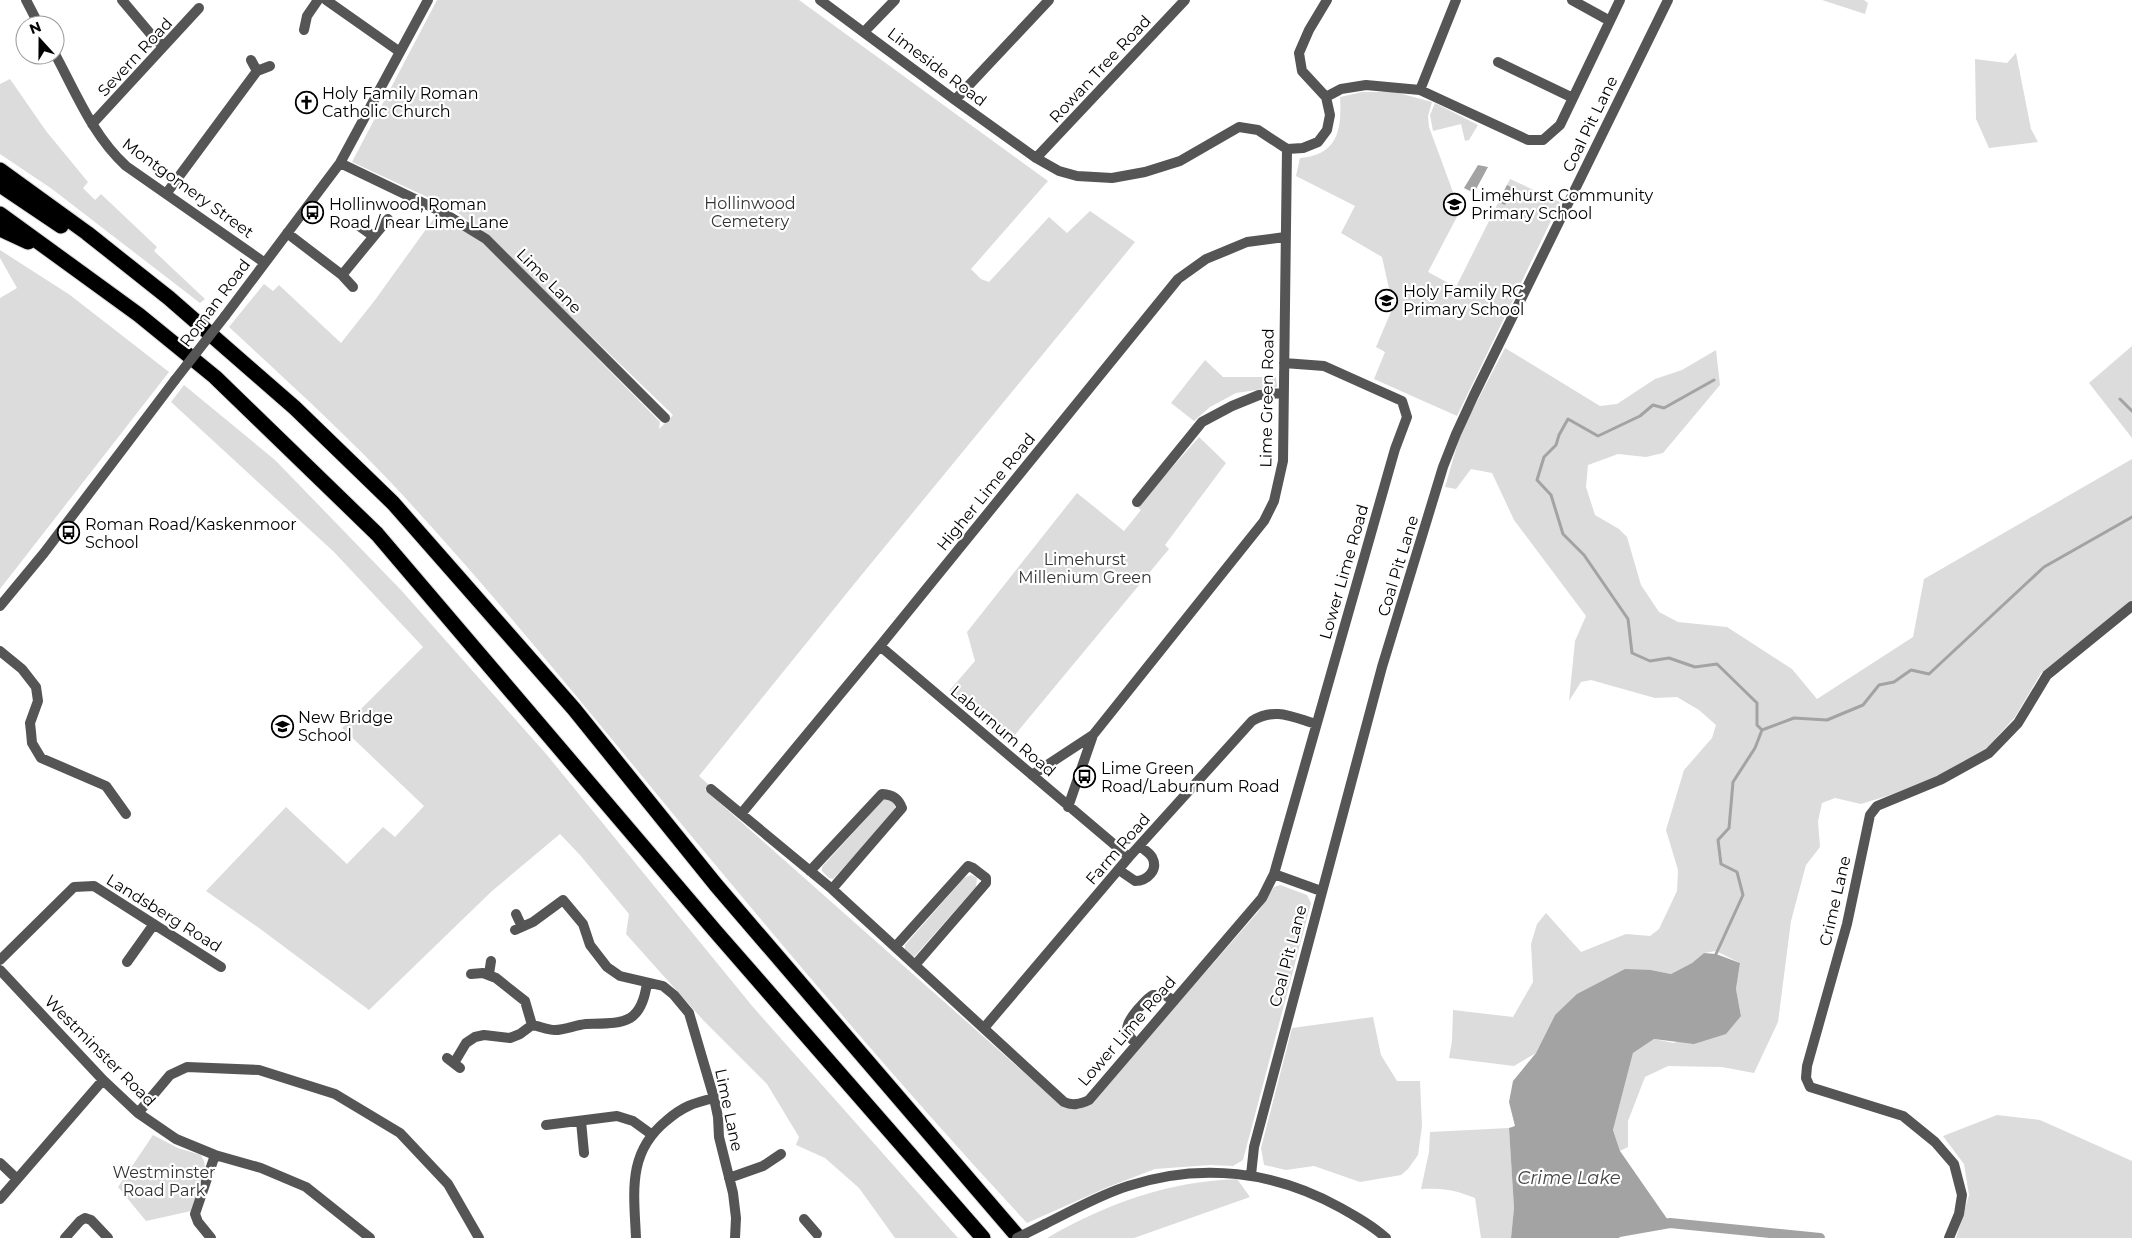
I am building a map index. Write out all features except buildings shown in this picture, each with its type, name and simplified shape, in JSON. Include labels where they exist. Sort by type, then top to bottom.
[{"type":"highway","points":[[0,170],[87,232],[169,298],[295,408],[393,503],[574,709],[716,885],[1018,1238]]},
{"type":"highway","points":[[0,185],[169,298]]},
{"type":"highway","points":[[0,214],[68,261],[139,315],[215,377],[377,534],[735,954],[983,1238]]},
{"type":"highway","points":[[0,229],[68,261]]},
{"type":"street","points":[[26,0],[34,15]]},
{"type":"street","points":[[122,0],[163,46]]},
{"type":"street","points":[[304,30],[307,16],[318,0]]},
{"type":"street","points":[[326,0],[400,52]]},
{"type":"street","name":"Roman Road","points":[[0,606],[44,553],[340,163],[428,0]]},
{"type":"street","name":"Limeside Road","points":[[820,0],[954,100],[1036,158],[1060,171],[1077,176],[1112,178],[1145,172],[1180,161],[1231,130],[1243,127],[1258,130],[1287,149]]},
{"type":"street","points":[[864,32],[895,0]]},
{"type":"street","points":[[954,100],[1049,0]]},
{"type":"street","name":"Rowan Tree Road","points":[[1036,158],[1185,0]]},
{"type":"street","points":[[1287,149],[1303,148],[1318,142],[1327,130],[1330,115],[1326,97],[1302,71],[1299,53],[1309,30],[1327,0]]},
{"type":"street","points":[[1420,90],[1456,0]]},
{"type":"street","points":[[1572,0],[1610,21]]},
{"type":"street","points":[[1326,97],[1341,89],[1366,85],[1420,90],[1528,140],[1542,140],[1560,125],[1620,0]]},
{"type":"street","name":"Coal Pit Lane","points":[[1251,1175],[1254,1147],[1321,891],[1382,667],[1443,468],[1456,434],[1668,0]]},
{"type":"street","name":"Severn Road","points":[[92,124],[163,46],[186,25],[199,8]]},
{"type":"street","points":[[298,10],[307,16]]},
{"type":"street","points":[[251,60],[257,71]]},
{"type":"street","points":[[1498,62],[1573,98]]},
{"type":"street","name":"Montgomery Street","points":[[61,65],[92,124],[113,154],[166,194],[265,263]]},
{"type":"street","points":[[166,194],[257,71],[270,66]]},
{"type":"street","name":"Lime Green Road","points":[[1032,775],[1093,736],[1264,521],[1274,501],[1283,461],[1287,149]]},
{"type":"street","name":"Lime Lane","points":[[340,163],[442,212],[486,239],[666,418]]},
{"type":"street","points":[[342,275],[388,219]]},
{"type":"street","points":[[359,226],[373,236]]},
{"type":"street","points":[[287,233],[342,275],[353,288]]},
{"type":"street","name":"Higher Lime Road","points":[[741,814],[880,646],[1178,278],[1206,259],[1247,242],[1285,237]]},
{"type":"street","name":"Lower Lime Road","points":[[710,789],[832,889],[1064,1102],[1070,1105],[1089,1100],[1262,898],[1274,874],[1395,449],[1408,417],[1402,401],[1324,366],[1284,363]]},
{"type":"street","points":[[1137,502],[1202,422],[1232,406],[1260,395],[1283,393]]},
{"type":"street","name":"Crime Lane","points":[[1949,1238],[1958,1214],[1962,1195],[1954,1164],[1935,1142],[1903,1116],[1810,1087],[1806,1078],[1807,1066],[1847,924],[1870,815],[1877,806],[1940,780],[1989,753],[2018,723],[2047,675],[2132,606]]},
{"type":"street","name":"Laburnum Road","points":[[880,646],[1129,858]]},
{"type":"street","points":[[0,651],[22,669],[36,687],[38,700],[30,723],[32,743],[41,758],[106,786],[126,814]]},
{"type":"street","name":"Farm Road","points":[[984,1028],[1129,858],[1252,721],[1263,714],[1276,712],[1316,724]]},
{"type":"street","name":"Lime Green Road","points":[[1068,807],[1093,736]]},
{"type":"street","points":[[810,871],[882,794],[891,794],[899,800],[902,808],[832,889]]},
{"type":"street","points":[[1119,870],[1135,881],[1144,880],[1151,874],[1154,866],[1152,858],[1140,846]]},
{"type":"street","points":[[895,947],[968,866],[986,878],[986,883],[915,965]]},
{"type":"street","points":[[1274,874],[1321,891]]},
{"type":"street","name":"Landsberg Road","points":[[0,960],[74,887],[94,886],[221,967]]},
{"type":"street","name":"Lime Lane","points":[[516,914],[519,928],[533,922],[560,895],[582,924],[590,945],[607,968],[620,976],[658,984],[668,989],[689,1013],[718,1117],[718,1137],[736,1206],[735,1238]]},
{"type":"street","points":[[127,962],[154,924]]},
{"type":"street","points":[[489,974],[491,961]]},
{"type":"street","name":"Westminster Road","points":[[0,970],[104,1080],[138,1113],[176,1139],[215,1155],[261,1168],[306,1187],[370,1238]]},
{"type":"street","points":[[471,974],[489,974],[525,1001],[532,1025]]},
{"type":"street","points":[[453,1063],[466,1043],[475,1037],[484,1035],[510,1038],[520,1034],[532,1025],[557,1030],[583,1024],[622,1022],[632,1017],[639,1009],[645,997],[648,983]]},
{"type":"street","points":[[1137,1044],[1130,1038],[1127,1029],[1128,1021],[1153,995],[1165,995],[1174,1001]]},
{"type":"street","points":[[138,1113],[170,1075],[187,1067],[259,1070],[335,1094],[400,1133],[448,1184],[479,1238]]},
{"type":"street","points":[[0,1199],[104,1080]]},
{"type":"street","points":[[636,1238],[635,1175],[642,1148],[651,1134],[685,1106],[714,1098]]},
{"type":"street","points":[[546,1125],[617,1116],[633,1121],[651,1134]]},
{"type":"street","points":[[581,1120],[584,1153]]},
{"type":"street","points":[[729,1178],[763,1166],[777,1157],[766,1151]]},
{"type":"street","points":[[211,1238],[198,1222],[195,1214],[215,1155]]},
{"type":"street","points":[[0,1163],[17,1179]]},
{"type":"street","points":[[1018,1238],[1111,1193],[1149,1180],[1204,1172],[1251,1175],[1295,1186],[1320,1196],[1348,1212],[1386,1238]]},
{"type":"street","points":[[65,1238],[85,1218],[91,1220],[108,1238]]},
{"type":"street","points":[[804,1219],[817,1237]]},
{"type":"green space","name":"Hollinwood Cemetery","points":[[437,0],[799,0],[1048,181],[971,269],[981,279],[989,282],[1049,217],[1067,233],[1090,211],[1135,242],[699,776],[709,785],[705,790],[1063,1107],[1078,1109],[1092,1102],[1258,912],[1274,887],[1280,885],[1307,895],[1311,903],[1243,1160],[1233,1166],[1210,1165],[1155,1169],[1108,1187],[1027,1223],[852,1027],[472,572],[398,490],[357,448],[229,327],[264,284],[273,291],[279,285],[341,343],[375,300],[437,214],[479,238],[660,422],[659,429],[673,415],[487,236],[453,209],[352,162]]},
{"type":"green space","points":[[1822,0],[1864,0],[1868,3],[1865,14]]},
{"type":"green space","points":[[2016,53],[2031,129],[2038,142],[1989,148],[1976,119],[1975,59],[2007,63]]},
{"type":"green space","points":[[10,79],[46,131],[88,182],[83,188],[95,200],[101,194],[157,247],[154,251],[205,299],[200,303],[52,189],[0,154],[0,84]]},
{"type":"green space","name":"Limehurst Community Primary School","points":[[1362,92],[1395,92],[1432,102],[1428,116],[1429,127],[1460,211],[1428,272],[1456,287],[1510,179],[1560,202],[1457,416],[1374,379],[1385,352],[1376,347],[1393,307],[1382,257],[1341,233],[1355,206],[1296,176],[1300,158],[1323,152],[1335,138],[1340,120],[1340,97]]},
{"type":"green space","points":[[1435,103],[1478,125],[1469,140],[1465,141],[1461,124],[1433,131],[1430,115]]},
{"type":"green space","points":[[0,250],[70,295],[169,372],[0,589],[0,298],[17,288],[0,258]]},
{"type":"green space","points":[[2132,346],[2132,438],[2089,383]]},
{"type":"green space","points":[[1505,348],[1600,406],[1617,404],[1655,379],[1682,370],[1716,350],[1720,385],[1663,453],[1646,457],[1618,454],[1588,465],[1586,487],[1595,515],[1619,529],[1627,537],[1641,585],[1659,612],[1678,622],[1727,627],[1792,669],[1817,699],[1913,637],[1924,579],[2132,459],[2132,601],[2041,673],[2015,717],[1987,748],[1940,775],[1890,795],[1861,804],[1835,798],[1822,803],[1818,821],[1820,847],[1806,865],[1791,921],[1778,1022],[1754,1073],[1722,1067],[1668,1066],[1645,1077],[1628,1121],[1628,1147],[1620,1151],[1613,1130],[1633,1053],[1654,1039],[1674,1043],[1741,1015],[1736,989],[1740,963],[1716,951],[1704,953],[1692,963],[1671,974],[1651,970],[1555,1015],[1536,1053],[1514,1066],[1449,1058],[1452,1041],[1453,1010],[1513,1017],[1533,982],[1531,944],[1537,924],[1546,913],[1581,952],[1626,934],[1650,936],[1659,929],[1677,891],[1678,870],[1666,830],[1684,770],[1712,738],[1716,725],[1699,710],[1677,697],[1655,698],[1591,680],[1581,682],[1569,701],[1575,641],[1586,616],[1514,520],[1492,473],[1471,469],[1456,489],[1445,487],[1461,432]]},
{"type":"green space","points":[[1205,360],[1223,377],[1276,377],[1277,387],[1236,393],[1210,407],[1194,421],[1171,403]]},
{"type":"green space","points":[[184,385],[275,460],[401,590],[547,755],[753,1007],[958,1238],[895,1238],[859,1188],[825,1158],[796,1145],[799,1137],[767,1084],[703,1020],[626,934],[629,914],[560,834],[492,891],[369,1010],[206,891],[286,807],[347,864],[383,827],[395,837],[424,806],[342,728],[423,647],[334,552],[171,402]]},
{"type":"green space","name":"Limehurst Millenium Green","points":[[1199,437],[1226,463],[1165,545],[1169,549],[1009,742],[949,691],[975,661],[967,632],[1077,493],[1124,531],[1141,510],[1137,507]]},
{"type":"green space","points":[[886,799],[893,801],[896,810],[833,879],[829,878],[822,871],[822,867]]},
{"type":"green space","points":[[971,875],[977,878],[976,887],[915,956],[912,957],[905,952],[905,945],[964,878]]},
{"type":"green space","points":[[1373,1017],[1381,1055],[1397,1081],[1420,1081],[1422,1126],[1418,1155],[1408,1169],[1401,1175],[1360,1182],[1314,1166],[1286,1170],[1264,1165],[1261,1148],[1292,1028]]},
{"type":"green space","points":[[1997,1115],[2040,1120],[2132,1161],[2132,1238],[1956,1238],[1969,1195],[1964,1164],[1943,1136]]},
{"type":"green space","points":[[1509,1128],[1514,1208],[1511,1238],[1481,1238],[1475,1198],[1449,1190],[1421,1189],[1429,1152],[1430,1132]]},
{"type":"green space","name":"Westminster Road Park","points":[[153,1135],[178,1148],[201,1155],[205,1167],[191,1211],[146,1221],[118,1187]]},
{"type":"green space","points":[[1237,1179],[1250,1197],[1134,1238],[1047,1238],[1092,1214],[1138,1196],[1186,1185]]},
{"type":"water","points":[[1478,165],[1488,167],[1474,193],[1464,188]]},
{"type":"water","points":[[1507,185],[1513,188],[1505,205],[1498,202]]},
{"type":"water","name":"Crime Lake","points":[[1704,953],[1716,954],[1740,963],[1736,989],[1741,1016],[1726,1034],[1694,1044],[1654,1039],[1633,1053],[1613,1130],[1620,1151],[1670,1223],[1619,1232],[1609,1238],[1511,1238],[1514,1208],[1509,1128],[1515,1126],[1509,1102],[1513,1081],[1536,1053],[1555,1015],[1577,994],[1625,969],[1651,970],[1671,974],[1692,963]]},
{"type":"waterway","points":[[1714,380],[1664,408],[1653,405],[1640,416],[1598,436],[1568,419],[1556,445],[1544,457],[1537,480],[1551,495],[1563,534],[1584,555],[1628,619],[1632,653],[1650,661],[1669,658],[1695,667],[1717,664],[1757,703],[1757,725],[1762,730]]},
{"type":"waterway","points":[[2120,399],[2132,411]]},
{"type":"waterway","points":[[1716,954],[1743,895],[1737,872],[1721,864],[1718,840],[1729,828],[1733,782],[1755,748],[1762,730],[1794,718],[1827,720],[1863,705],[1879,685],[1894,682],[1911,670],[1929,674],[2044,567],[2132,517]]},
{"type":"waterway","points":[[1609,1238],[1619,1232],[1670,1223],[1820,1238]]},
{"type":"place","name":"Holy Family Roman Catholic Church","points":[[306,102]]},
{"type":"place","name":"Limehurst Community Primary School","points":[[1455,204]]},
{"type":"place","name":"Hollinwood, Roman Road / near Lime Lane","points":[[313,213]]},
{"type":"place","name":"Holy Family RC Primary School","points":[[1387,300]]},
{"type":"place","name":"Roman Road/Kaskenmoor School","points":[[69,533]]},
{"type":"place","name":"New Bridge School","points":[[282,726]]},
{"type":"place","name":"Lime Green Road/Laburnum Road","points":[[1085,777]]}]
